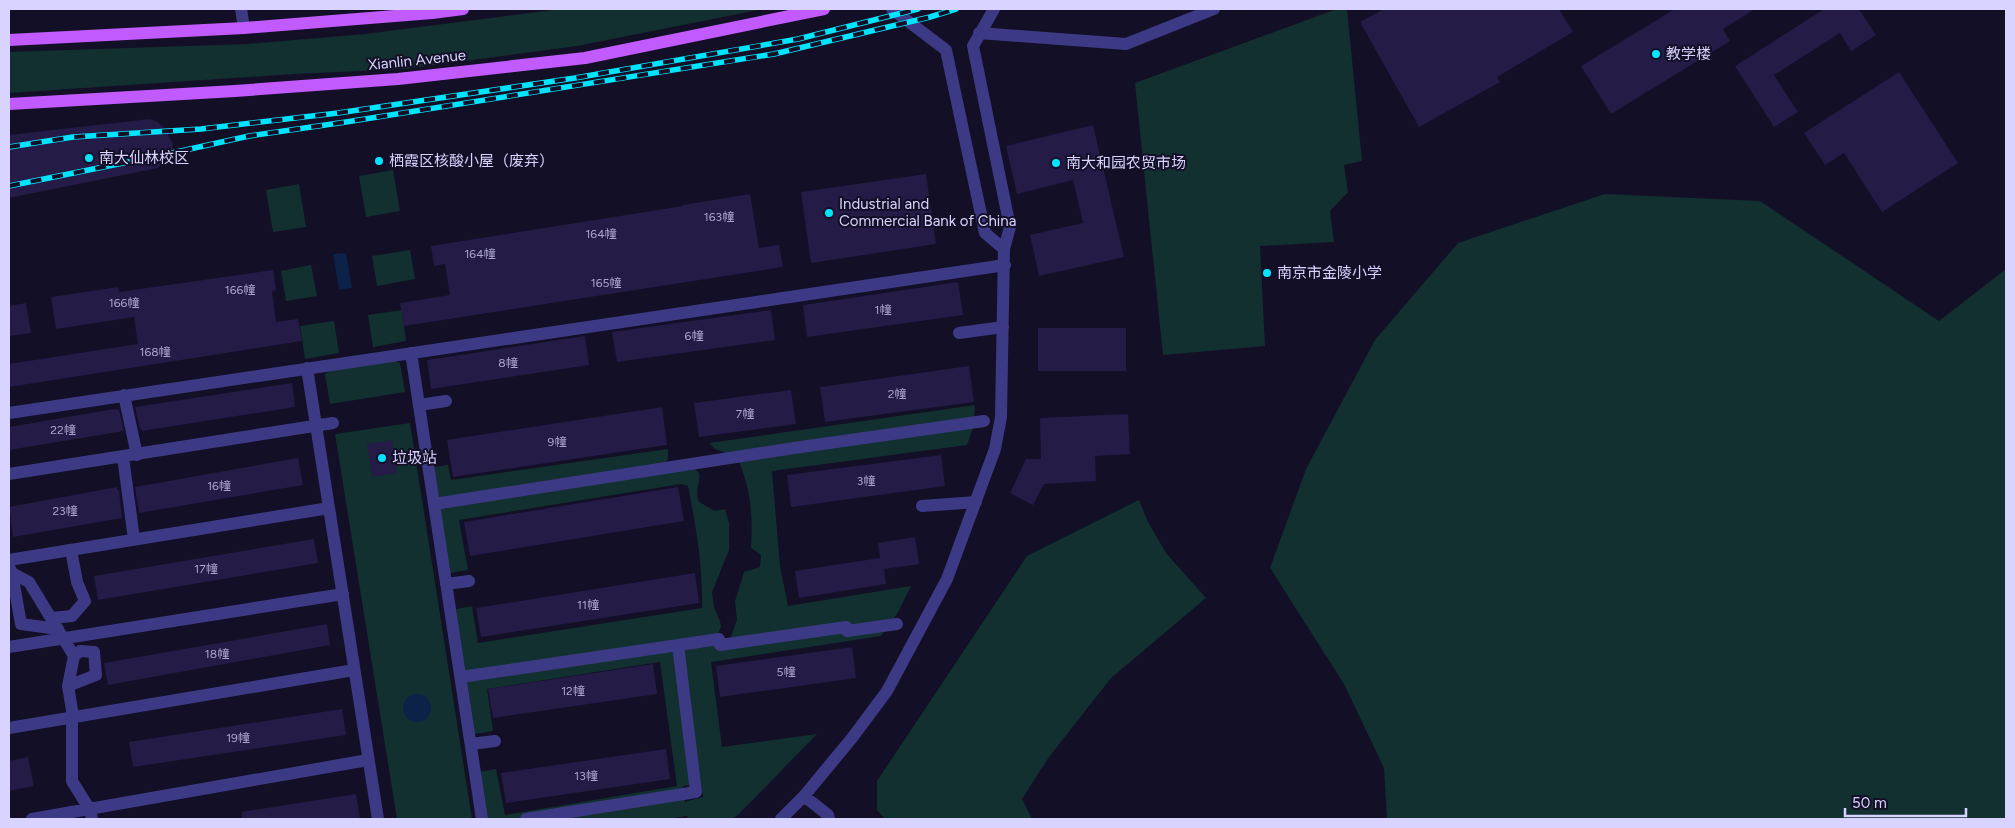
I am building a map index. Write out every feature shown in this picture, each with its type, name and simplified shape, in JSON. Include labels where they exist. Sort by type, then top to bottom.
[{"type":"main road","points":[[9,40],[244,28],[360,14],[432,13],[463,9]]},
{"type":"main road","name":"Xianlin Avenue","points":[[9,104],[235,91],[398,79],[585,58],[824,9]]},
{"type":"street","points":[[241,9],[244,28]]},
{"type":"street","points":[[892,9],[946,50],[985,233],[1004,249]]},
{"type":"street","points":[[781,819],[804,796],[852,738],[887,690],[947,579],[995,449],[1000,418],[1004,249],[1010,227],[973,46],[994,9]]},
{"type":"street","points":[[979,33],[1126,44],[1214,9]]},
{"type":"street","points":[[9,412],[1005,266]]},
{"type":"street","points":[[959,333],[1003,327]]},
{"type":"street","points":[[411,353],[482,819]]},
{"type":"street","points":[[307,368],[378,819]]},
{"type":"street","points":[[124,396],[137,455]]},
{"type":"street","points":[[419,405],[446,401]]},
{"type":"street","points":[[434,504],[801,447],[984,421]]},
{"type":"street","points":[[9,474],[333,423]]},
{"type":"street","points":[[123,457],[134,539]]},
{"type":"street","points":[[922,506],[976,502]]},
{"type":"street","points":[[9,560],[329,508]]},
{"type":"street","points":[[9,647],[58,628],[85,601],[78,582],[71,550]]},
{"type":"street","points":[[11,570],[21,624],[58,628],[343,594]]},
{"type":"street","points":[[11,570],[29,582],[74,656]]},
{"type":"street","points":[[446,584],[469,581]]},
{"type":"street","points":[[461,677],[719,639],[720,645],[846,627],[847,631],[897,624]]},
{"type":"street","points":[[526,819],[696,792],[678,645]]},
{"type":"street","points":[[68,686],[96,675],[94,652],[80,650],[74,656],[68,686],[72,718],[72,781],[91,815]]},
{"type":"street","points":[[9,728],[354,670]]},
{"type":"street","points":[[471,744],[494,741]]},
{"type":"street","points":[[32,819],[91,815],[368,760]]},
{"type":"street","points":[[804,796],[828,815],[829,819]]},
{"type":"green space","points":[[562,9],[763,9],[577,46],[405,69],[294,74],[9,93],[9,52],[247,44],[365,34]]},
{"type":"green space","points":[[1337,9],[1347,9],[1362,161],[1344,165],[1348,192],[1330,211],[1334,242],[1260,246],[1265,346],[1163,355],[1135,83]]},
{"type":"green space","points":[[393,170],[400,211],[366,217],[359,176]]},
{"type":"green space","points":[[299,184],[306,227],[273,232],[266,190]]},
{"type":"green space","points":[[1605,194],[1760,201],[1939,321],[2006,269],[2006,819],[1387,819],[1384,768],[1344,684],[1270,568],[1306,469],[1375,340],[1458,243]]},
{"type":"green space","points":[[410,250],[415,279],[377,286],[372,256]]},
{"type":"green space","points":[[311,265],[317,296],[286,301],[281,271]]},
{"type":"green space","points":[[402,310],[406,341],[373,347],[368,315]]},
{"type":"green space","points":[[334,321],[339,353],[305,359],[300,326]]},
{"type":"green space","points":[[390,360],[400,363],[405,392],[330,404],[325,374],[333,369]]},
{"type":"green space","points":[[975,405],[973,428],[967,445],[772,471],[780,566],[788,606],[911,586],[897,614],[881,636],[711,662],[722,747],[817,734],[738,815],[731,819],[688,819],[687,816],[666,819],[487,819],[479,772],[496,769],[505,815],[677,786],[660,662],[487,689],[493,731],[475,734],[456,609],[472,606],[478,643],[702,608],[700,562],[696,531],[688,486],[681,484],[459,520],[468,570],[450,573],[434,467],[448,465],[451,480],[668,449],[668,458],[663,468],[689,464],[699,473],[697,494],[699,502],[715,511],[725,509],[729,523],[729,550],[712,592],[714,607],[721,627],[715,640],[728,644],[737,620],[735,601],[744,572],[760,567],[761,555],[751,548],[752,524],[750,502],[737,457],[715,449],[709,443]],"holes":[[[696,751],[703,797],[685,802],[683,786],[690,785]]]},
{"type":"green space","points":[[410,423],[472,819],[397,819],[335,434]]},
{"type":"green space","points":[[1139,500],[1148,522],[1166,553],[1206,598],[1111,678],[1049,757],[1022,799],[1032,819],[885,819],[877,810],[877,781],[1027,556]]},
{"type":"water","points":[[346,253],[352,288],[339,290],[333,254]]},
{"type":"water","points":[[417,694],[427,698],[431,708],[427,718],[417,722],[407,718],[403,708],[407,698]]},
{"type":"building","points":[[1384,9],[1559,9],[1573,32],[1497,77],[1500,82],[1419,127],[1360,22]]},
{"type":"building","name":"教学楼","points":[[1675,9],[1755,9],[1723,29],[1730,41],[1611,114],[1581,66]]},
{"type":"building","points":[[1824,9],[1859,9],[1876,35],[1851,51],[1840,33],[1774,75],[1798,112],[1774,127],[1735,66]]},
{"type":"building","points":[[1899,72],[1958,163],[1882,212],[1844,153],[1825,165],[1804,133]]},
{"type":"building","name":"南大仙林校区","points":[[150,119],[158,122],[165,129],[173,144],[171,155],[158,168],[9,198],[9,135]]},
{"type":"building","points":[[1093,125],[1124,257],[1039,276],[1030,235],[1083,223],[1073,180],[1017,194],[1006,146]]},
{"type":"building","points":[[926,174],[936,244],[811,263],[801,192]]},
{"type":"building","points":[[750,194],[759,248],[779,245],[783,267],[404,326],[400,303],[450,295],[445,264],[434,266],[431,246]]},
{"type":"building","points":[[273,270],[276,290],[272,291],[276,322],[298,319],[302,341],[9,387],[9,364],[138,344],[134,317],[56,329],[51,297],[118,287],[119,292]]},
{"type":"building","points":[[958,282],[963,315],[807,337],[803,305]]},
{"type":"building","points":[[26,303],[31,333],[9,336],[9,306]]},
{"type":"building","points":[[771,310],[775,340],[617,362],[612,332]]},
{"type":"building","points":[[1038,328],[1126,328],[1126,371],[1038,371]]},
{"type":"building","points":[[585,336],[589,365],[431,389],[427,360]]},
{"type":"building","points":[[969,366],[974,402],[825,422],[820,387]]},
{"type":"building","points":[[292,383],[295,407],[142,431],[135,407]]},
{"type":"building","points":[[791,390],[796,424],[699,437],[694,403]]},
{"type":"building","points":[[662,407],[667,445],[453,477],[447,440]]},
{"type":"building","points":[[114,409],[119,410],[124,431],[9,450],[9,427]]},
{"type":"building","points":[[1128,414],[1130,454],[1095,456],[1096,481],[1044,484],[1033,505],[1010,493],[1026,459],[1041,459],[1040,418]]},
{"type":"building","name":"垃圾站","points":[[392,440],[397,473],[372,477],[367,444]]},
{"type":"building","points":[[941,455],[945,486],[791,507],[787,475]]},
{"type":"building","points":[[298,458],[303,485],[139,513],[135,487]]},
{"type":"building","points":[[117,487],[122,518],[13,537],[9,507]]},
{"type":"building","points":[[678,487],[684,521],[470,556],[464,522]]},
{"type":"building","points":[[915,537],[919,564],[884,569],[886,584],[799,598],[795,571],[880,558],[878,543]]},
{"type":"building","points":[[314,539],[318,563],[98,600],[94,576]]},
{"type":"building","points":[[695,573],[699,603],[481,637],[476,608]]},
{"type":"building","points":[[327,624],[330,645],[108,685],[104,663]]},
{"type":"building","points":[[852,647],[856,678],[720,697],[716,666]]},
{"type":"building","points":[[653,664],[657,694],[493,718],[488,689]]},
{"type":"building","points":[[342,709],[346,735],[133,767],[129,742]]},
{"type":"building","points":[[666,749],[670,779],[506,803],[501,773]]},
{"type":"building","points":[[28,757],[34,786],[9,791],[9,761]]},
{"type":"building","points":[[356,794],[360,819],[242,819],[242,812]]},
{"type":"railway","points":[[9,147],[73,137],[201,129],[338,113],[575,78],[798,39],[918,9]]},
{"type":"railway","points":[[9,186],[249,136],[774,54],[930,17],[956,9]]},
{"type":"place","name":"教学楼","points":[[1656,54]]},
{"type":"place","name":"南大仙林校区","points":[[89,158]]},
{"type":"place","name":"栖霞区核酸小屋（废弃）","points":[[379,161]]},
{"type":"place","name":"南大和园农贸市场","points":[[1056,163]]},
{"type":"place","name":"Industrial and Commercial Bank of China","points":[[829,213]]},
{"type":"place","name":"南京市金陵小学","points":[[1267,273]]},
{"type":"place","name":"垃圾站","points":[[382,458]]}]
